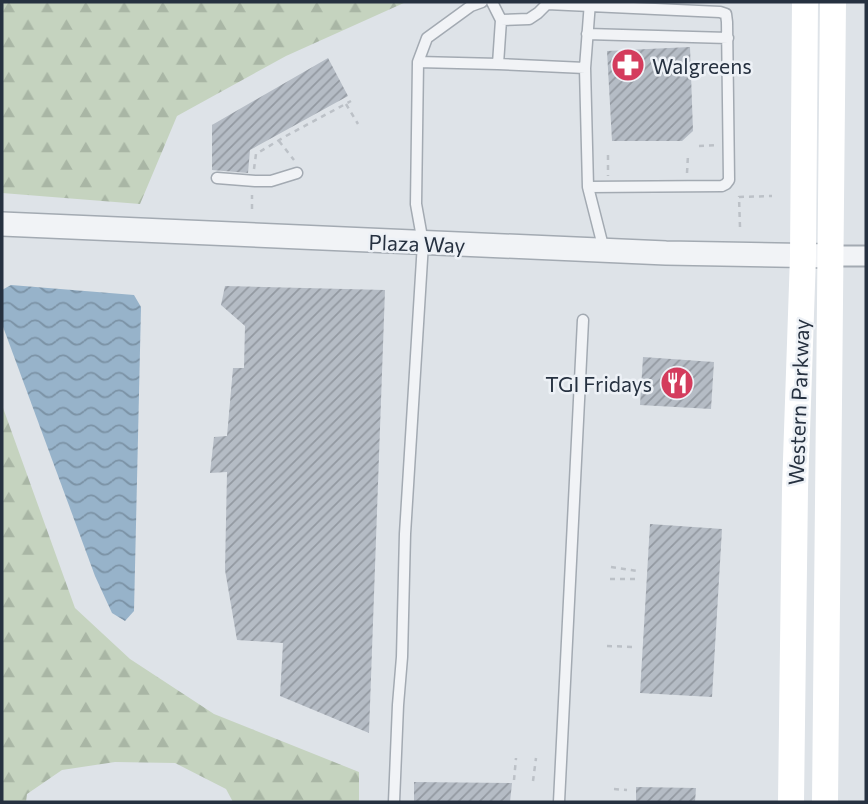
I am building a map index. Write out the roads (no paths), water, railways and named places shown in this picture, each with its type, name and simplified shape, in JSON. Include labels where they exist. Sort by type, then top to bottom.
[{"type":"main road","name":"Western Parkway","points":[[791,802],[795,489],[803,256],[805,2]]},
{"type":"main road","name":"Western Parkway","points":[[825,802],[833,2]]},
{"type":"street","name":"Plaza Way","points":[[2,224],[604,251],[831,256]]},
{"type":"street","points":[[831,256],[866,256]]},
{"type":"lane","points":[[394,802],[405,534],[423,243],[416,204],[418,62],[427,38],[471,6],[481,2]]},
{"type":"lane","points":[[492,2],[501,20],[498,64]]},
{"type":"lane","points":[[501,20],[529,19],[546,3],[720,12],[727,16],[729,180],[726,184],[588,187]]},
{"type":"lane","points":[[590,4],[585,68],[588,187],[604,251]]},
{"type":"lane","points":[[587,34],[728,38]]},
{"type":"lane","points":[[418,62],[585,68]]},
{"type":"lane","points":[[217,178],[271,181],[297,169]]},
{"type":"lane","points":[[559,802],[583,320]]},
{"type":"water","points":[[11,285],[134,295],[141,307],[134,611],[125,621],[112,613],[95,576],[2,324],[2,290]]},
{"type":"place","name":"Walgreens","points":[[628,65]]},
{"type":"place","name":"TGI Fridays","points":[[677,383]]}]
